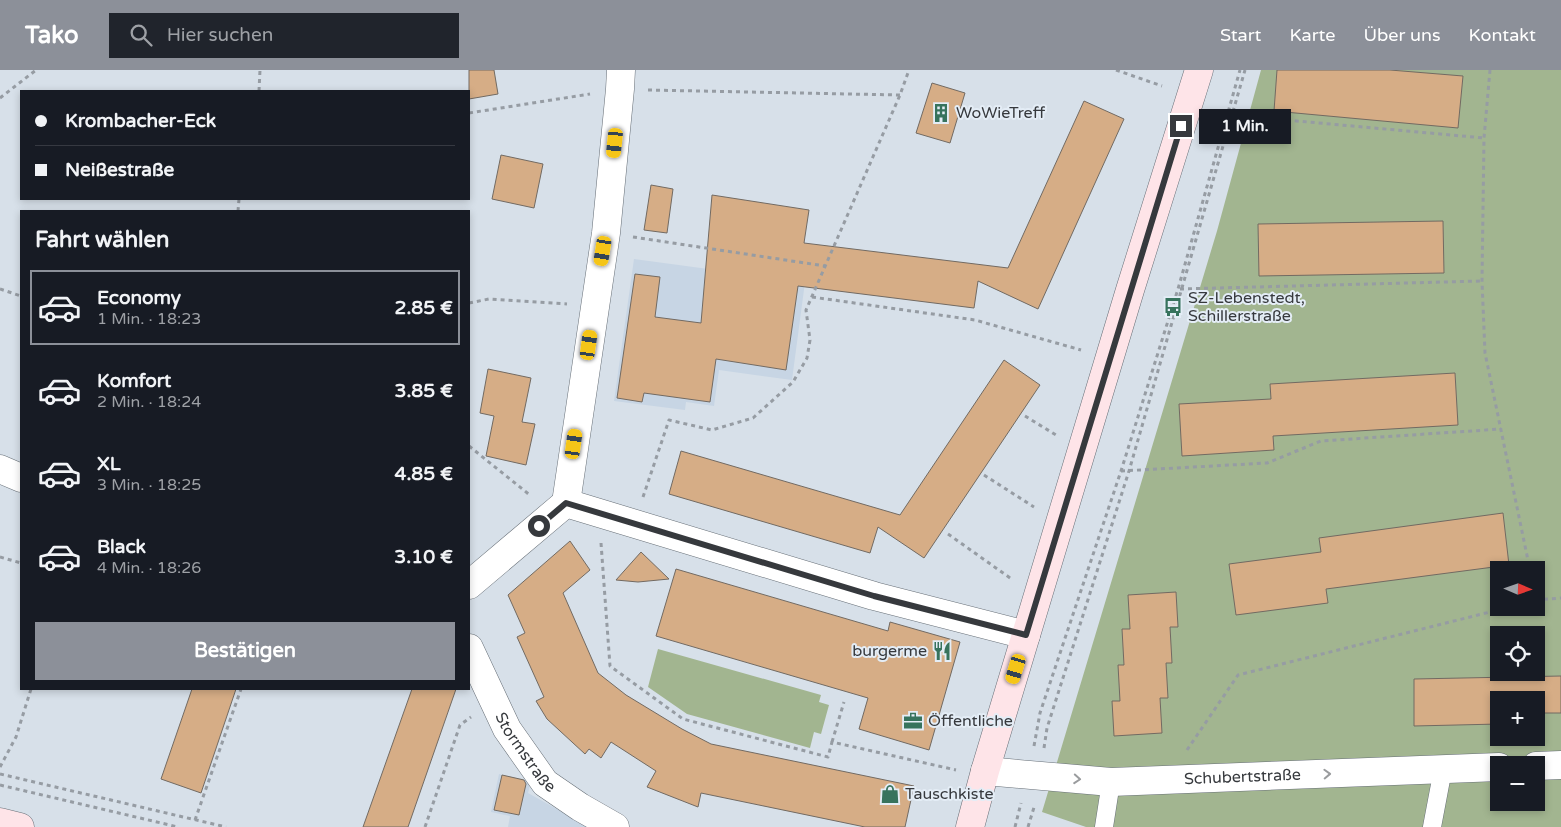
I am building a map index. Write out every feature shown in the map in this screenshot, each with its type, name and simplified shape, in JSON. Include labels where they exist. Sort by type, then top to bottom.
[{"type":"street","points":[[970,827],[985,771],[1148,228],[1199,70]]},
{"type":"street","points":[[470,584],[559,508],[606,233],[621,80]]},
{"type":"street","points":[[0,469],[20,478]]},
{"type":"street","points":[[559,508],[599,513],[874,596],[1026,635]]},
{"type":"street","name":"Stormstraße","points":[[470,650],[507,729],[545,783],[580,807],[615,827]]},
{"type":"street","points":[[1545,766],[1561,765]]},
{"type":"street","name":"Schubertstraße","points":[[985,771],[1111,782],[1490,767]]},
{"type":"street","points":[[0,822],[20,827]]},
{"type":"lane","points":[[1432,827],[1443,769]]},
{"type":"lane","points":[[1104,827],[1111,782]]},
{"type":"path","points":[[0,98],[36,70]]},
{"type":"path","points":[[258,90],[260,70]]},
{"type":"path","points":[[634,524],[669,420],[712,430],[744,421],[752,418],[794,382],[806,358],[810,340],[806,310],[900,95],[909,70]]},
{"type":"path","points":[[1116,70],[1162,86]]},
{"type":"path","points":[[1034,776],[1047,728],[1129,471],[1226,114],[1240,70]]},
{"type":"path","points":[[1034,776],[1040,713],[1180,289],[1245,70]]},
{"type":"path","points":[[1490,70],[1484,138],[1482,281],[1485,353],[1528,561]]},
{"type":"path","points":[[470,113],[621,80],[900,95]]},
{"type":"path","points":[[1226,114],[1484,138]]},
{"type":"path","points":[[606,233],[825,266]]},
{"type":"path","points":[[1180,289],[1482,281]]},
{"type":"path","points":[[0,289],[20,296]]},
{"type":"path","points":[[812,297],[975,320],[1081,350]]},
{"type":"path","points":[[470,303],[489,300],[595,306]]},
{"type":"path","points":[[1025,416],[1056,435]]},
{"type":"path","points":[[1121,471],[1267,463],[1321,441],[1501,429]]},
{"type":"path","points":[[470,447],[559,508]]},
{"type":"path","points":[[984,475],[1035,507]]},
{"type":"path","points":[[599,513],[610,666],[683,719],[828,757],[844,702]]},
{"type":"path","points":[[948,534],[1013,581]]},
{"type":"path","points":[[0,557],[20,563]]},
{"type":"path","points":[[1545,599],[1561,598]]},
{"type":"path","points":[[1191,744],[1238,674],[1490,612]]},
{"type":"path","points":[[0,766],[16,737],[31,690]]},
{"type":"path","points":[[195,820],[241,690]]},
{"type":"path","points":[[425,827],[460,724],[493,700]]},
{"type":"path","points":[[832,742],[956,770]]},
{"type":"path","points":[[0,774],[226,827]]},
{"type":"path","points":[[0,785],[178,827]]},
{"type":"shaded area","points":[[634,259],[805,282],[792,380],[719,370],[714,406],[686,402],[685,410],[614,401]]},
{"type":"shaded area","points":[[499,774],[531,781],[528,793],[589,827],[508,827],[510,816],[491,812]]},
{"type":"green space","points":[[1261,70],[1561,70],[1561,827],[1086,827],[1042,812],[1217,231]]},
{"type":"green space","points":[[658,649],[821,695],[819,702],[829,705],[821,734],[814,732],[810,748],[687,714],[648,687]]},
{"type":"building","points":[[469,70],[494,70],[498,94],[470,99]]},
{"type":"building","points":[[1277,70],[1390,70],[1463,76],[1458,128],[1274,111]]},
{"type":"building","name":"WoWieTreff","points":[[932,83],[965,93],[950,143],[916,133]]},
{"type":"building","points":[[1084,101],[1124,119],[1038,309],[978,281],[974,308],[798,286],[786,370],[716,359],[710,402],[644,393],[642,402],[617,398],[635,274],[660,277],[655,317],[701,323],[712,195],[809,210],[804,243],[1008,268]]},
{"type":"building","points":[[501,155],[543,164],[534,208],[492,199]]},
{"type":"building","points":[[651,185],[673,189],[667,233],[644,230]]},
{"type":"building","points":[[1443,221],[1444,273],[1259,276],[1258,224]]},
{"type":"building","points":[[1004,360],[1040,385],[924,558],[878,527],[870,553],[669,494],[681,451],[900,515]]},
{"type":"building","points":[[488,369],[531,378],[522,422],[535,424],[526,465],[486,456],[494,416],[480,413]]},
{"type":"building","points":[[1455,373],[1458,425],[1273,436],[1274,450],[1182,456],[1179,404],[1271,399],[1270,384]]},
{"type":"building","points":[[1503,513],[1509,561],[1490,561],[1490,567],[1326,589],[1328,603],[1236,615],[1229,564],[1321,552],[1319,538]]},
{"type":"building","points":[[570,541],[590,570],[563,593],[598,673],[626,695],[711,744],[914,786],[905,827],[865,827],[701,793],[698,807],[647,787],[656,771],[611,742],[601,758],[589,749],[585,754],[547,719],[536,701],[544,697],[517,637],[525,633],[508,595]]},
{"type":"building","points":[[641,552],[669,579],[638,582],[616,580]]},
{"type":"building","points":[[676,569],[888,631],[890,622],[960,642],[929,750],[859,729],[868,698],[656,636]]},
{"type":"building","points":[[1176,592],[1178,627],[1170,627],[1172,663],[1166,663],[1168,698],[1160,698],[1162,733],[1114,736],[1112,701],[1120,701],[1118,665],[1124,665],[1122,629],[1130,629],[1128,595]]},
{"type":"building","points":[[1545,676],[1561,676],[1561,713],[1545,713],[1545,691],[1490,691],[1490,724],[1414,726],[1414,679],[1490,677],[1490,681],[1545,681]]},
{"type":"building","points":[[192,690],[236,690],[201,793],[161,779]]},
{"type":"building","points":[[412,690],[456,690],[408,827],[363,827]]},
{"type":"building","points":[[502,775],[524,780],[526,784],[519,815],[494,810]]},
{"type":"place","name":"WoWieTreff","points":[[941,113]]},
{"type":"place","name":"SZ-Lebenstedt, Schillerstraße","points":[[1173,307]]},
{"type":"place","name":"burgerme","points":[[942,651]]},
{"type":"place","name":"Öffentliche","points":[[913,721]]},
{"type":"place","name":"Tauschkiste","points":[[890,794]]},
{"type":"route","points":[[539,526],[566,503],[874,596],[1026,635],[1140,255],[1181,126]]}]
